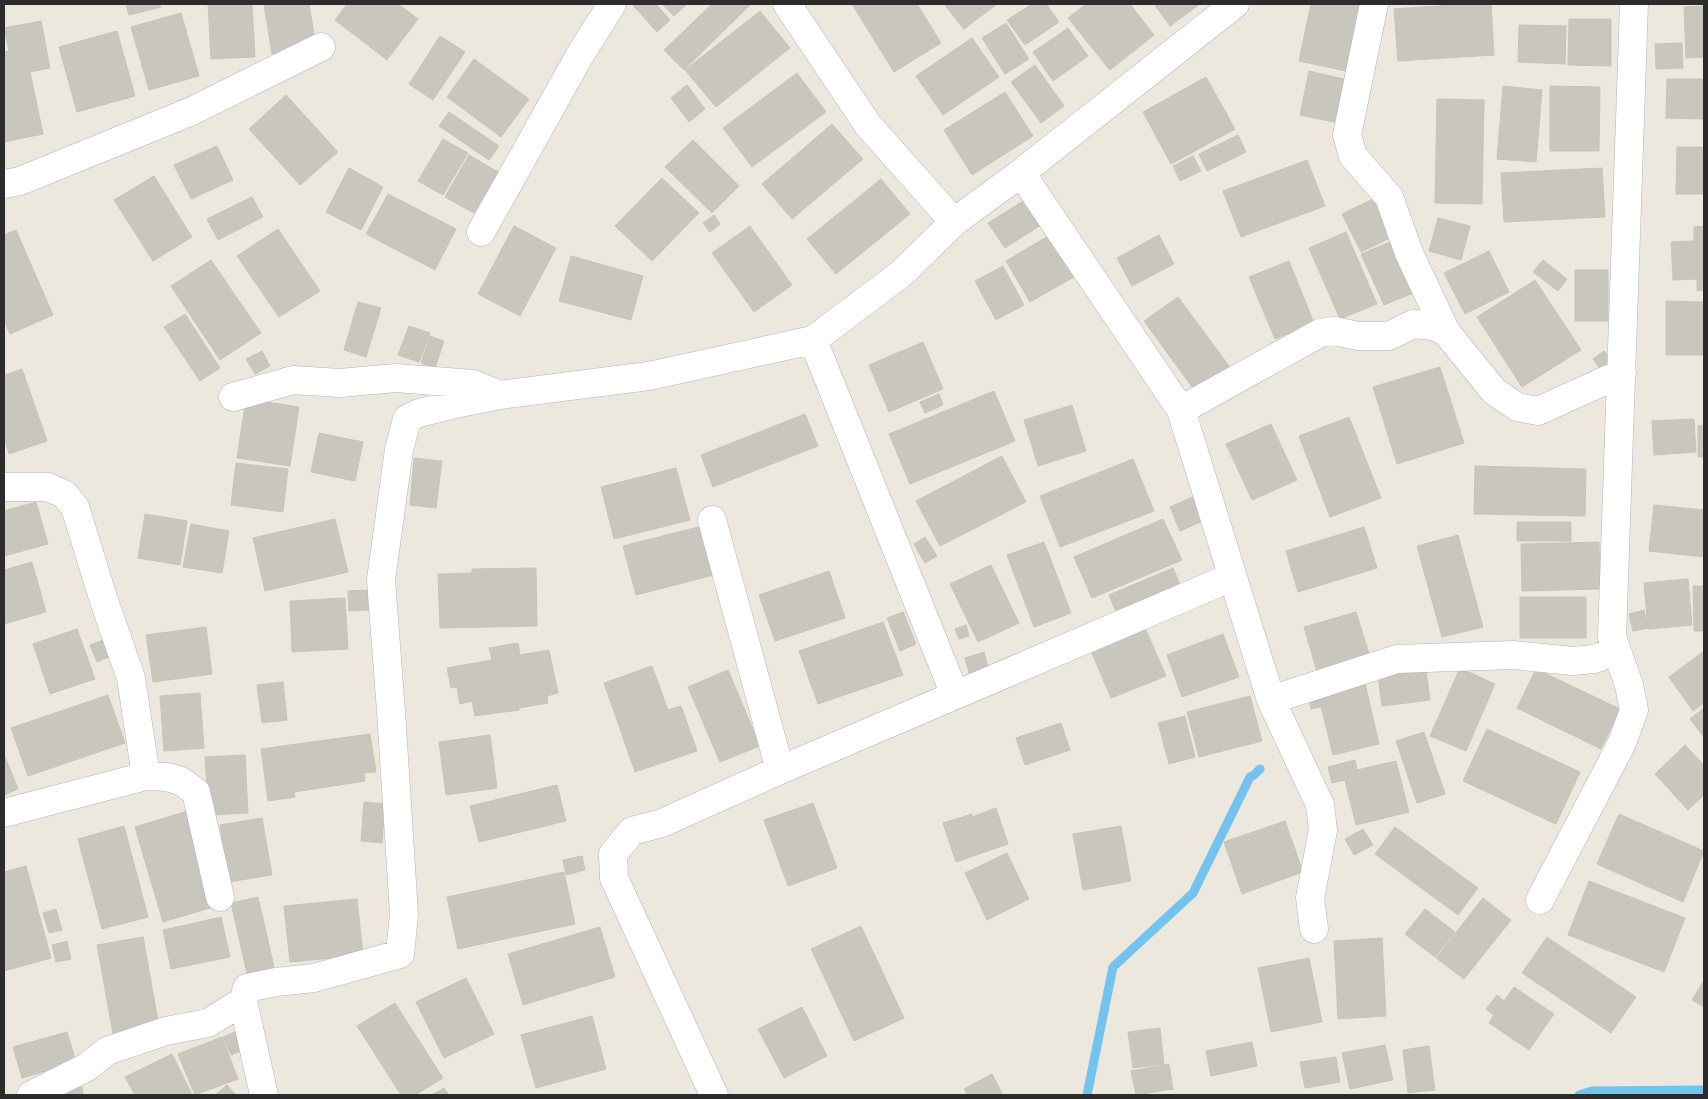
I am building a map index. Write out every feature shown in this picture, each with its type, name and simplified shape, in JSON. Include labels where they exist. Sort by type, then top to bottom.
[{"type":"street","points":[[481,232],[580,55],[612,4]]},
{"type":"street","points":[[787,4],[868,125],[954,222]]},
{"type":"street","points":[[264,1095],[243,1002],[247,988],[276,982],[314,978],[400,954],[404,914],[381,580],[399,450],[407,419],[420,413],[500,395],[649,376],[813,340],[902,273],[954,222],[1021,173],[1235,4]]},
{"type":"street","points":[[1374,4],[1347,135],[1353,156],[1389,196],[1409,253],[1446,332],[1494,391],[1517,407],[1538,411],[1622,373]]},
{"type":"street","points":[[1540,900],[1622,743],[1634,710],[1629,685],[1612,637],[1634,4]]},
{"type":"street","points":[[4,184],[20,181],[192,111],[321,47]]},
{"type":"street","points":[[1021,173],[1181,410],[1271,700],[1320,805],[1323,830],[1310,898],[1314,929]]},
{"type":"street","points":[[1181,410],[1320,333],[1335,331],[1358,336],[1389,336],[1413,324],[1434,326],[1446,332]]},
{"type":"street","points":[[813,340],[955,694]]},
{"type":"street","points":[[233,397],[293,380],[340,383],[396,378],[473,384],[500,395]]},
{"type":"street","points":[[4,487],[48,487],[64,494],[75,507],[104,601],[132,678],[146,776]]},
{"type":"street","points":[[712,520],[780,770]]},
{"type":"street","points":[[714,1095],[614,878],[613,854],[632,831],[662,823],[955,694],[1232,577]]},
{"type":"street","points":[[1271,700],[1397,659],[1513,654],[1573,661],[1594,659],[1616,651]]},
{"type":"street","points":[[4,813],[146,776],[166,777],[181,781],[196,792],[220,897]]},
{"type":"street","points":[[31,1095],[87,1067],[107,1051],[166,1031],[208,1023],[243,1002]]},
{"type":"building","points":[[126,4],[160,4],[161,7],[129,15]]},
{"type":"building","points":[[208,4],[252,4],[255,57],[211,59]]},
{"type":"building","points":[[264,4],[309,4],[316,47],[272,54]]},
{"type":"building","points":[[347,4],[398,4],[418,19],[387,60],[335,20]]},
{"type":"building","points":[[632,4],[656,4],[670,20],[657,32]]},
{"type":"building","points":[[662,4],[687,4],[674,16]]},
{"type":"building","points":[[712,4],[751,4],[684,70],[664,50]]},
{"type":"building","points":[[852,4],[917,4],[941,43],[894,72]]},
{"type":"building","points":[[944,4],[997,4],[964,29]]},
{"type":"building","points":[[1032,4],[1046,4],[1059,22],[1025,45],[1007,20]]},
{"type":"building","points":[[1086,4],[1130,4],[1154,35],[1110,70],[1068,18]]},
{"type":"building","points":[[1154,4],[1200,4],[1170,26]]},
{"type":"building","points":[[1311,4],[1361,4],[1346,71],[1299,61]]},
{"type":"building","points":[[1491,4],[1494,55],[1398,61],[1394,9]]},
{"type":"building","points":[[1704,6],[1704,57],[1686,58],[1684,7]]},
{"type":"building","points":[[760,11],[790,48],[716,107],[685,70]]},
{"type":"building","points":[[181,13],[199,76],[149,90],[131,27]]},
{"type":"building","points":[[1569,19],[1611,19],[1611,66],[1568,65]]},
{"type":"building","points":[[41,21],[50,68],[30,72],[43,134],[4,142],[4,52],[9,51],[4,28]]},
{"type":"building","points":[[1006,23],[1029,59],[1005,74],[982,38]]},
{"type":"building","points":[[1519,25],[1566,26],[1565,64],[1518,62]]},
{"type":"building","points":[[1068,28],[1088,56],[1053,81],[1033,52]]},
{"type":"building","points":[[117,31],[135,96],[77,112],[59,47]]},
{"type":"building","points":[[440,36],[465,52],[433,100],[409,84]]},
{"type":"building","points":[[972,38],[999,77],[943,115],[916,76]]},
{"type":"building","points":[[1682,43],[1683,68],[1656,69],[1655,44]]},
{"type":"building","points":[[474,59],[529,99],[501,137],[447,97]]},
{"type":"building","points":[[1035,65],[1064,106],[1041,123],[1011,82]]},
{"type":"building","points":[[1309,71],[1348,80],[1339,123],[1300,115]]},
{"type":"building","points":[[797,73],[826,112],[752,167],[723,128]]},
{"type":"building","points":[[1206,77],[1235,129],[1171,164],[1143,112]]},
{"type":"building","points":[[1667,79],[1704,79],[1704,119],[1666,118]]},
{"type":"building","points":[[687,85],[705,109],[689,122],[671,98]]},
{"type":"building","points":[[1503,86],[1542,90],[1536,162],[1497,159]]},
{"type":"building","points":[[1550,86],[1600,87],[1599,151],[1550,151]]},
{"type":"building","points":[[1005,92],[1033,136],[972,175],[944,130]]},
{"type":"building","points":[[286,95],[338,152],[300,185],[249,129]]},
{"type":"building","points":[[1437,99],[1484,100],[1482,204],[1435,203]]},
{"type":"building","points":[[449,112],[499,146],[489,160],[439,126]]},
{"type":"building","points":[[832,124],[863,159],[792,219],[762,184]]},
{"type":"building","points":[[1238,135],[1246,152],[1207,171],[1199,154]]},
{"type":"building","points":[[443,139],[468,153],[443,195],[418,181]]},
{"type":"building","points":[[693,140],[739,186],[712,213],[665,167]]},
{"type":"building","points":[[217,146],[233,180],[191,199],[174,165]]},
{"type":"building","points":[[1677,147],[1704,147],[1704,194],[1676,194]]},
{"type":"building","points":[[469,155],[498,172],[474,213],[445,197]]},
{"type":"building","points":[[1193,156],[1201,171],[1180,181],[1173,166]]},
{"type":"building","points":[[1307,160],[1325,206],[1241,237],[1223,191]]},
{"type":"building","points":[[349,168],[383,187],[361,230],[326,212]]},
{"type":"building","points":[[1602,168],[1605,217],[1504,222],[1501,173]]},
{"type":"building","points":[[154,176],[192,237],[153,261],[114,200]]},
{"type":"building","points":[[662,178],[699,213],[652,261],[615,226]]},
{"type":"building","points":[[881,179],[910,214],[836,274],[807,239]]},
{"type":"building","points":[[388,194],[456,229],[435,270],[366,234]]},
{"type":"building","points":[[252,197],[263,217],[218,240],[207,219]]},
{"type":"building","points":[[1373,199],[1392,237],[1361,252],[1342,214]]},
{"type":"building","points":[[1025,200],[1041,225],[1005,248],[988,223]]},
{"type":"building","points":[[714,215],[720,224],[710,232],[703,223]]},
{"type":"building","points":[[1438,218],[1470,226],[1461,260],[1429,251]]},
{"type":"building","points":[[514,226],[556,248],[520,316],[478,294]]},
{"type":"building","points":[[750,226],[792,285],[754,312],[712,253]]},
{"type":"building","points":[[1704,226],[1704,290],[1697,291],[1697,279],[1673,280],[1671,242],[1694,241],[1694,227]]},
{"type":"building","points":[[278,229],[320,291],[279,317],[237,256]]},
{"type":"building","points":[[16,230],[53,315],[10,334],[4,320],[4,235]]},
{"type":"building","points":[[1346,232],[1377,304],[1340,319],[1309,248]]},
{"type":"building","points":[[1050,235],[1074,277],[1030,302],[1006,261]]},
{"type":"building","points":[[1159,235],[1174,264],[1132,286],[1117,258]]},
{"type":"building","points":[[1395,240],[1418,291],[1384,305],[1361,254]]},
{"type":"building","points":[[1489,251],[1509,292],[1465,314],[1444,273]]},
{"type":"building","points":[[571,256],[643,276],[631,320],[559,301]]},
{"type":"building","points":[[211,260],[261,333],[220,360],[171,286]]},
{"type":"building","points":[[1543,260],[1567,279],[1558,291],[1533,272]]},
{"type":"building","points":[[1289,261],[1314,323],[1275,339],[1249,277]]},
{"type":"building","points":[[1003,266],[1024,305],[996,320],[975,281]]},
{"type":"building","points":[[1575,270],[1608,270],[1608,321],[1575,321]]},
{"type":"building","points":[[1535,280],[1581,350],[1522,387],[1477,317]]},
{"type":"building","points":[[1178,297],[1229,366],[1195,391],[1144,321]]},
{"type":"building","points":[[1666,301],[1704,302],[1704,355],[1666,355]]},
{"type":"building","points":[[358,302],[381,308],[366,357],[344,350]]},
{"type":"building","points":[[185,314],[220,368],[200,381],[164,327]]},
{"type":"building","points":[[409,326],[430,333],[419,362],[398,355]]},
{"type":"building","points":[[430,336],[444,341],[435,368],[421,363]]},
{"type":"building","points":[[923,342],[943,389],[889,412],[869,365]]},
{"type":"building","points":[[262,351],[270,366],[255,374],[246,359]]},
{"type":"building","points":[[1604,351],[1614,364],[1602,372],[1593,359]]},
{"type":"building","points":[[1440,367],[1464,443],[1397,464],[1373,387]]},
{"type":"building","points":[[22,369],[47,441],[9,454],[4,438],[4,375]]},
{"type":"building","points":[[994,391],[1015,441],[910,484],[889,434]]},
{"type":"building","points":[[939,394],[943,405],[925,413],[920,402]]},
{"type":"building","points":[[246,399],[299,407],[290,466],[237,458]]},
{"type":"building","points":[[1072,405],[1086,451],[1038,466],[1024,420]]},
{"type":"building","points":[[805,414],[818,446],[713,487],[701,455]]},
{"type":"building","points":[[1349,417],[1381,498],[1330,517],[1299,436]]},
{"type":"building","points":[[1694,419],[1696,452],[1654,455],[1652,421]]},
{"type":"building","points":[[1271,424],[1297,480],[1252,500],[1226,444]]},
{"type":"building","points":[[1704,425],[1704,457],[1698,457],[1698,426]]},
{"type":"building","points":[[319,433],[363,442],[355,481],[311,472]]},
{"type":"building","points":[[1002,456],[1026,502],[940,546],[916,501]]},
{"type":"building","points":[[414,458],[442,461],[436,508],[410,505]]},
{"type":"building","points":[[1133,459],[1154,511],[1060,547],[1040,496]]},
{"type":"building","points":[[236,463],[288,469],[283,512],[231,505]]},
{"type":"building","points":[[1475,466],[1586,469],[1585,516],[1474,514]]},
{"type":"building","points":[[676,468],[690,520],[614,539],[601,487]]},
{"type":"building","points":[[1193,497],[1203,521],[1180,531],[1170,507]]},
{"type":"building","points":[[36,502],[48,544],[4,556],[4,511]]},
{"type":"building","points":[[1654,505],[1704,510],[1704,557],[1649,551]]},
{"type":"building","points":[[145,514],[187,521],[180,565],[138,558]]},
{"type":"building","points":[[335,519],[348,572],[265,591],[253,538]]},
{"type":"building","points":[[1163,519],[1182,560],[1092,598],[1074,557]]},
{"type":"building","points":[[1517,522],[1571,522],[1571,541],[1517,541]]},
{"type":"building","points":[[191,524],[229,531],[222,573],[183,567]]},
{"type":"building","points":[[710,524],[722,573],[636,595],[623,546]]},
{"type":"building","points":[[1364,527],[1377,568],[1298,592],[1286,551]]},
{"type":"building","points":[[1458,535],[1483,627],[1442,637],[1417,546]]},
{"type":"building","points":[[925,537],[937,556],[925,563],[914,544]]},
{"type":"building","points":[[1044,542],[1071,613],[1034,627],[1007,555]]},
{"type":"building","points":[[1599,542],[1600,589],[1522,591],[1521,544]]},
{"type":"building","points":[[32,562],[46,612],[4,624],[4,570]]},
{"type":"building","points":[[991,565],[1019,623],[978,642],[950,584]]},
{"type":"building","points":[[536,568],[537,626],[440,628],[438,574],[472,573],[472,569]]},
{"type":"building","points":[[1173,568],[1182,589],[1118,617],[1109,595]]},
{"type":"building","points":[[829,571],[845,618],[775,641],[759,595]]},
{"type":"building","points":[[1688,579],[1692,625],[1648,629],[1644,583]]},
{"type":"building","points":[[1693,586],[1704,586],[1704,631],[1694,631]]},
{"type":"building","points":[[368,590],[369,610],[349,611],[348,591]]},
{"type":"building","points":[[1520,597],[1586,597],[1586,638],[1520,638]]},
{"type":"building","points":[[345,598],[348,649],[292,652],[290,601]]},
{"type":"building","points":[[1644,610],[1648,628],[1633,631],[1629,614]]},
{"type":"building","points":[[903,612],[916,644],[900,651],[887,618]]},
{"type":"building","points":[[1356,612],[1371,660],[1318,675],[1304,627]]},
{"type":"building","points":[[883,622],[903,675],[818,704],[799,651]]},
{"type":"building","points":[[966,625],[969,636],[959,639],[955,629]]},
{"type":"building","points":[[206,627],[212,674],[153,682],[146,635]]},
{"type":"building","points":[[1145,628],[1166,676],[1111,698],[1091,651]]},
{"type":"building","points":[[77,629],[95,679],[50,694],[33,644]]},
{"type":"building","points":[[1223,634],[1239,677],[1182,697],[1167,655]]},
{"type":"building","points":[[106,639],[113,655],[97,662],[90,645]]},
{"type":"building","points":[[518,643],[520,655],[549,650],[558,693],[547,696],[548,703],[519,708],[519,710],[475,716],[472,701],[460,704],[457,687],[451,688],[447,668],[492,660],[489,648]]},
{"type":"building","points":[[1704,651],[1704,703],[1693,711],[1669,677]]},
{"type":"building","points":[[984,652],[989,671],[970,677],[965,658]]},
{"type":"building","points":[[1425,663],[1430,700],[1382,706],[1377,669]]},
{"type":"building","points":[[652,666],[668,710],[681,706],[697,751],[635,772],[604,683]]},
{"type":"building","points":[[1460,668],[1495,684],[1466,751],[1430,736]]},
{"type":"building","points":[[1536,669],[1620,709],[1601,749],[1517,708]]},
{"type":"building","points":[[728,670],[760,746],[720,762],[688,687]]},
{"type":"building","points":[[283,682],[287,720],[262,723],[257,685]]},
{"type":"building","points":[[1365,683],[1379,744],[1333,755],[1318,694]]},
{"type":"building","points":[[200,693],[204,748],[164,751],[160,696]]},
{"type":"building","points":[[1317,694],[1321,707],[1311,709],[1308,696]]},
{"type":"building","points":[[108,695],[125,743],[28,776],[11,728]]},
{"type":"building","points":[[1250,696],[1262,741],[1199,757],[1187,712]]},
{"type":"building","points":[[1704,708],[1704,737],[1690,719]]},
{"type":"building","points":[[1185,716],[1195,757],[1169,764],[1158,723]]},
{"type":"building","points":[[1061,723],[1070,750],[1025,765],[1016,738]]},
{"type":"building","points":[[1487,729],[1580,772],[1556,824],[1463,781]]},
{"type":"building","points":[[1424,732],[1445,794],[1417,803],[1396,741]]},
{"type":"building","points":[[370,734],[376,772],[364,773],[365,781],[294,792],[295,797],[268,801],[261,749]]},
{"type":"building","points":[[490,735],[497,788],[446,795],[439,742]]},
{"type":"building","points":[[1685,745],[1704,765],[1704,795],[1688,810],[1655,774]]},
{"type":"building","points":[[4,754],[18,789],[4,795]]},
{"type":"building","points":[[245,755],[248,813],[209,815],[205,757]]},
{"type":"building","points":[[1355,760],[1357,770],[1396,761],[1409,812],[1356,825],[1345,780],[1332,783],[1328,767]]},
{"type":"building","points":[[557,785],[566,821],[479,842],[470,806]]},
{"type":"building","points":[[364,802],[385,804],[382,843],[361,841]]},
{"type":"building","points":[[813,803],[837,868],[788,886],[764,820]]},
{"type":"building","points":[[996,808],[1008,844],[956,862],[943,823],[972,814],[972,817]]},
{"type":"building","points":[[191,810],[213,907],[163,922],[135,827]]},
{"type":"building","points":[[1619,814],[1704,851],[1683,902],[1597,864]]},
{"type":"building","points":[[262,818],[272,875],[229,882],[220,825]]},
{"type":"building","points":[[1285,821],[1303,872],[1242,894],[1224,842]]},
{"type":"building","points":[[124,826],[148,917],[102,929],[78,839]]},
{"type":"building","points":[[1121,826],[1131,881],[1083,890],[1073,834]]},
{"type":"building","points":[[1395,827],[1478,888],[1458,915],[1375,854]]},
{"type":"building","points":[[1363,829],[1373,845],[1354,855],[1345,839]]},
{"type":"building","points":[[1007,853],[1029,899],[987,920],[965,873]]},
{"type":"building","points":[[582,856],[585,870],[566,875],[563,860]]},
{"type":"building","points":[[26,866],[51,958],[4,971],[4,872]]},
{"type":"building","points":[[564,872],[575,924],[458,949],[447,897]]},
{"type":"building","points":[[1589,881],[1685,918],[1664,972],[1568,935]]},
{"type":"building","points":[[258,897],[274,967],[247,973],[231,903]]},
{"type":"building","points":[[1483,898],[1511,920],[1464,979],[1436,958]]},
{"type":"building","points":[[357,899],[363,955],[290,962],[284,906]]},
{"type":"building","points":[[56,909],[62,930],[49,933],[43,913]]},
{"type":"building","points":[[1425,909],[1455,932],[1435,957],[1405,934]]},
{"type":"building","points":[[221,917],[230,957],[171,969],[163,930]]},
{"type":"building","points":[[861,926],[904,1018],[854,1041],[811,949]]},
{"type":"building","points":[[600,927],[615,977],[523,1005],[508,954]]},
{"type":"building","points":[[143,937],[159,1026],[113,1034],[97,945]]},
{"type":"building","points":[[1547,937],[1636,997],[1611,1033],[1522,973]]},
{"type":"building","points":[[1382,938],[1386,1016],[1338,1019],[1334,941]]},
{"type":"building","points":[[67,941],[71,959],[56,962],[52,945]]},
{"type":"building","points":[[1309,958],[1322,1022],[1271,1032],[1258,968]]},
{"type":"building","points":[[466,978],[494,1034],[444,1058],[416,1002]]},
{"type":"building","points":[[1704,980],[1704,1007],[1692,1000]]},
{"type":"building","points":[[1514,987],[1554,1014],[1529,1050],[1489,1023],[1494,1015],[1486,1009],[1497,995],[1504,1001]]},
{"type":"building","points":[[395,1003],[443,1078],[415,1095],[401,1095],[357,1026]]},
{"type":"building","points":[[802,1007],[827,1056],[784,1078],[758,1029]]},
{"type":"building","points":[[592,1016],[606,1069],[536,1088],[521,1035]]},
{"type":"building","points":[[1160,1028],[1164,1064],[1133,1068],[1128,1032]]},
{"type":"building","points":[[242,1029],[250,1047],[231,1055],[223,1037]]},
{"type":"building","points":[[67,1032],[76,1062],[22,1078],[13,1047]]},
{"type":"building","points":[[222,1037],[238,1079],[195,1095],[178,1054]]},
{"type":"building","points":[[1252,1042],[1257,1066],[1211,1076],[1206,1051]]},
{"type":"building","points":[[1385,1045],[1393,1080],[1350,1089],[1342,1053]]},
{"type":"building","points":[[1429,1046],[1435,1090],[1408,1093],[1403,1050]]},
{"type":"building","points":[[172,1054],[192,1095],[135,1095],[125,1077]]},
{"type":"building","points":[[1336,1057],[1340,1082],[1305,1088],[1300,1062]]},
{"type":"building","points":[[1169,1064],[1173,1089],[1136,1095],[1131,1071]]},
{"type":"building","points":[[992,1074],[1003,1095],[968,1095],[964,1089]]},
{"type":"building","points":[[227,1085],[236,1095],[215,1095]]},
{"type":"building","points":[[82,1087],[83,1095],[56,1095],[55,1092]]},
{"type":"building","points":[[444,1088],[449,1095],[431,1095]]},
{"type":"waterway","points":[[1087,1095],[1113,967],[1193,893],[1250,777],[1260,769]]},
{"type":"waterway","points":[[1579,1095],[1592,1091],[1704,1090]]}]
